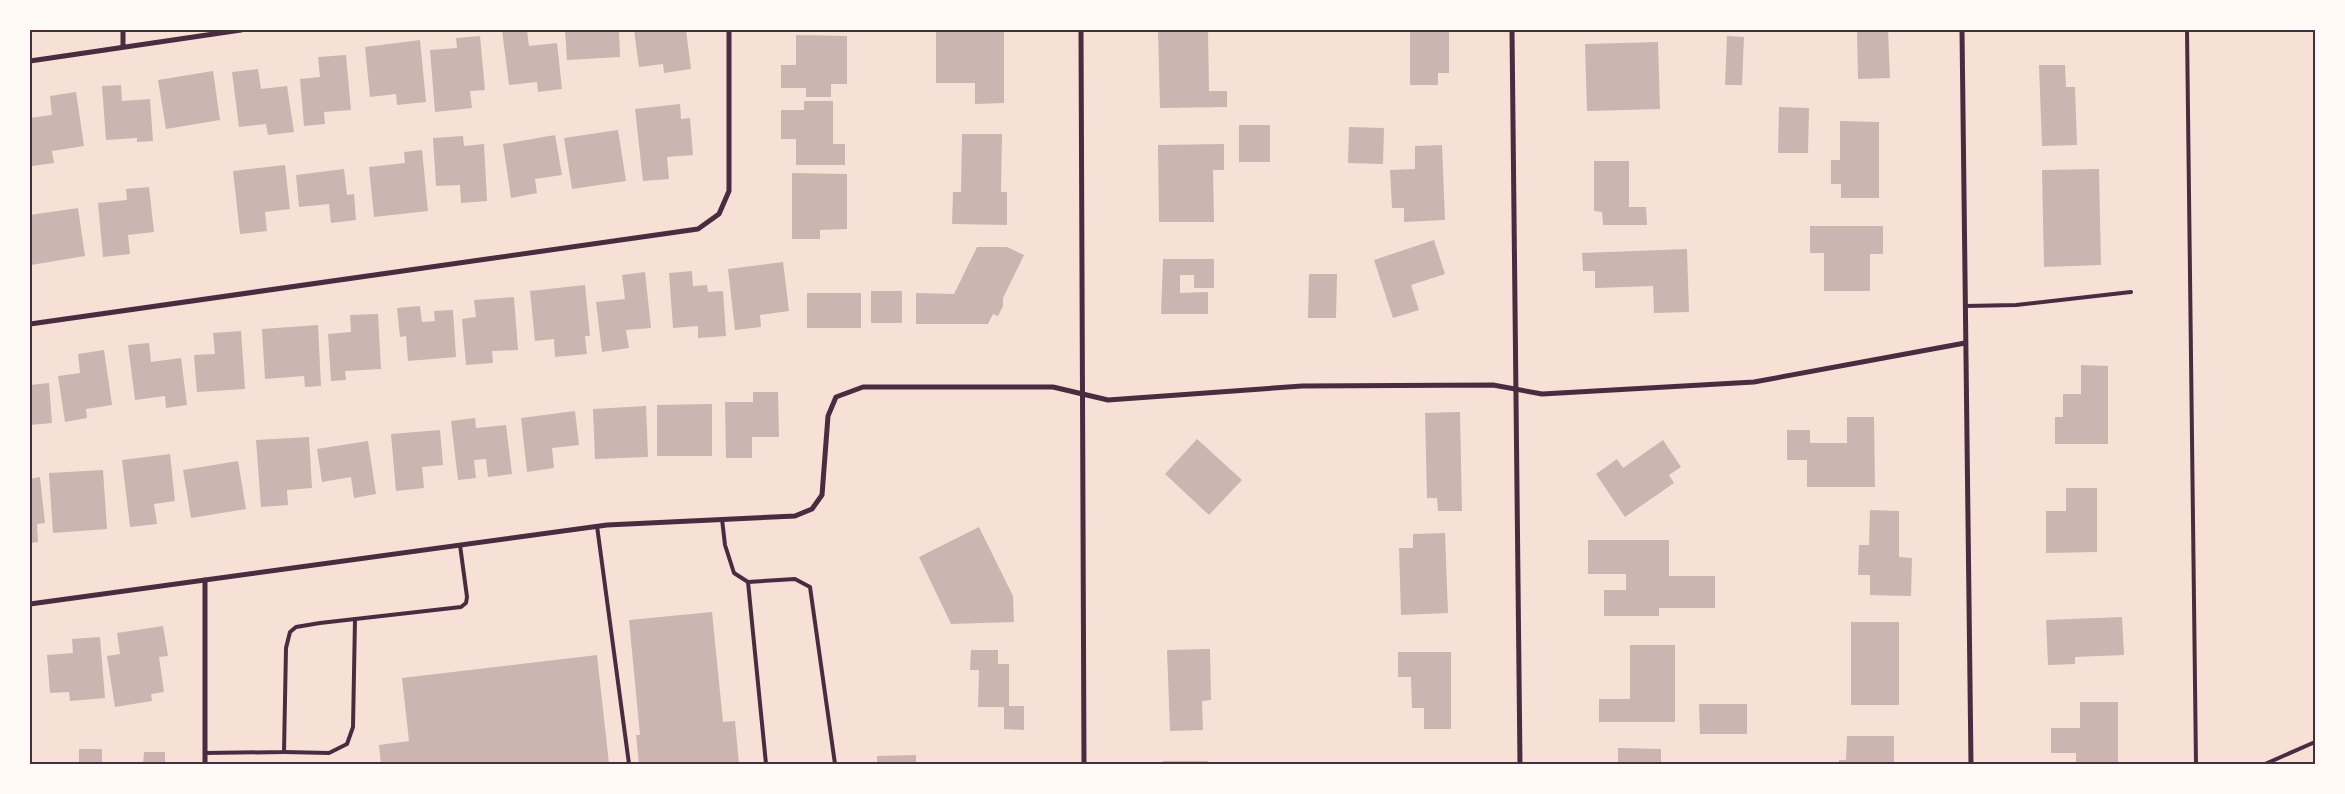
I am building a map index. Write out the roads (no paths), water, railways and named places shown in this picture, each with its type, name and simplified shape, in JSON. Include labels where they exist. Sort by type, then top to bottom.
[{"type":"street","points":[[123,30],[123,46]]},
{"type":"street","points":[[30,61],[241,30]]},
{"type":"street","points":[[30,324],[698,229],[719,214],[729,191],[729,30]]},
{"type":"street","points":[[1081,30],[1084,394],[1084,764]]},
{"type":"street","points":[[1512,30],[1520,764]]},
{"type":"street","points":[[1962,30],[1971,764]]},
{"type":"street","points":[[30,604],[597,526],[795,516],[812,509],[822,495],[828,416],[836,397],[863,387],[1053,387],[1108,400],[1302,386],[1493,385],[1542,394],[1754,382],[1965,343]]},
{"type":"street","points":[[205,580],[205,764]]},
{"type":"lane","points":[[2187,30],[2196,764]]},
{"type":"lane","points":[[1964,306],[2016,305],[2132,292]]},
{"type":"lane","points":[[722,519],[725,544],[734,573],[748,582],[795,579],[810,587],[835,764]]},
{"type":"lane","points":[[597,526],[629,764]]},
{"type":"lane","points":[[284,752],[286,648],[290,632],[304,626],[461,607],[466,603],[467,597],[460,545]]},
{"type":"lane","points":[[748,582],[766,764]]},
{"type":"lane","points":[[205,753],[329,753],[347,744],[353,727],[355,619]]},
{"type":"lane","points":[[2265,764],[2315,742]]}]
